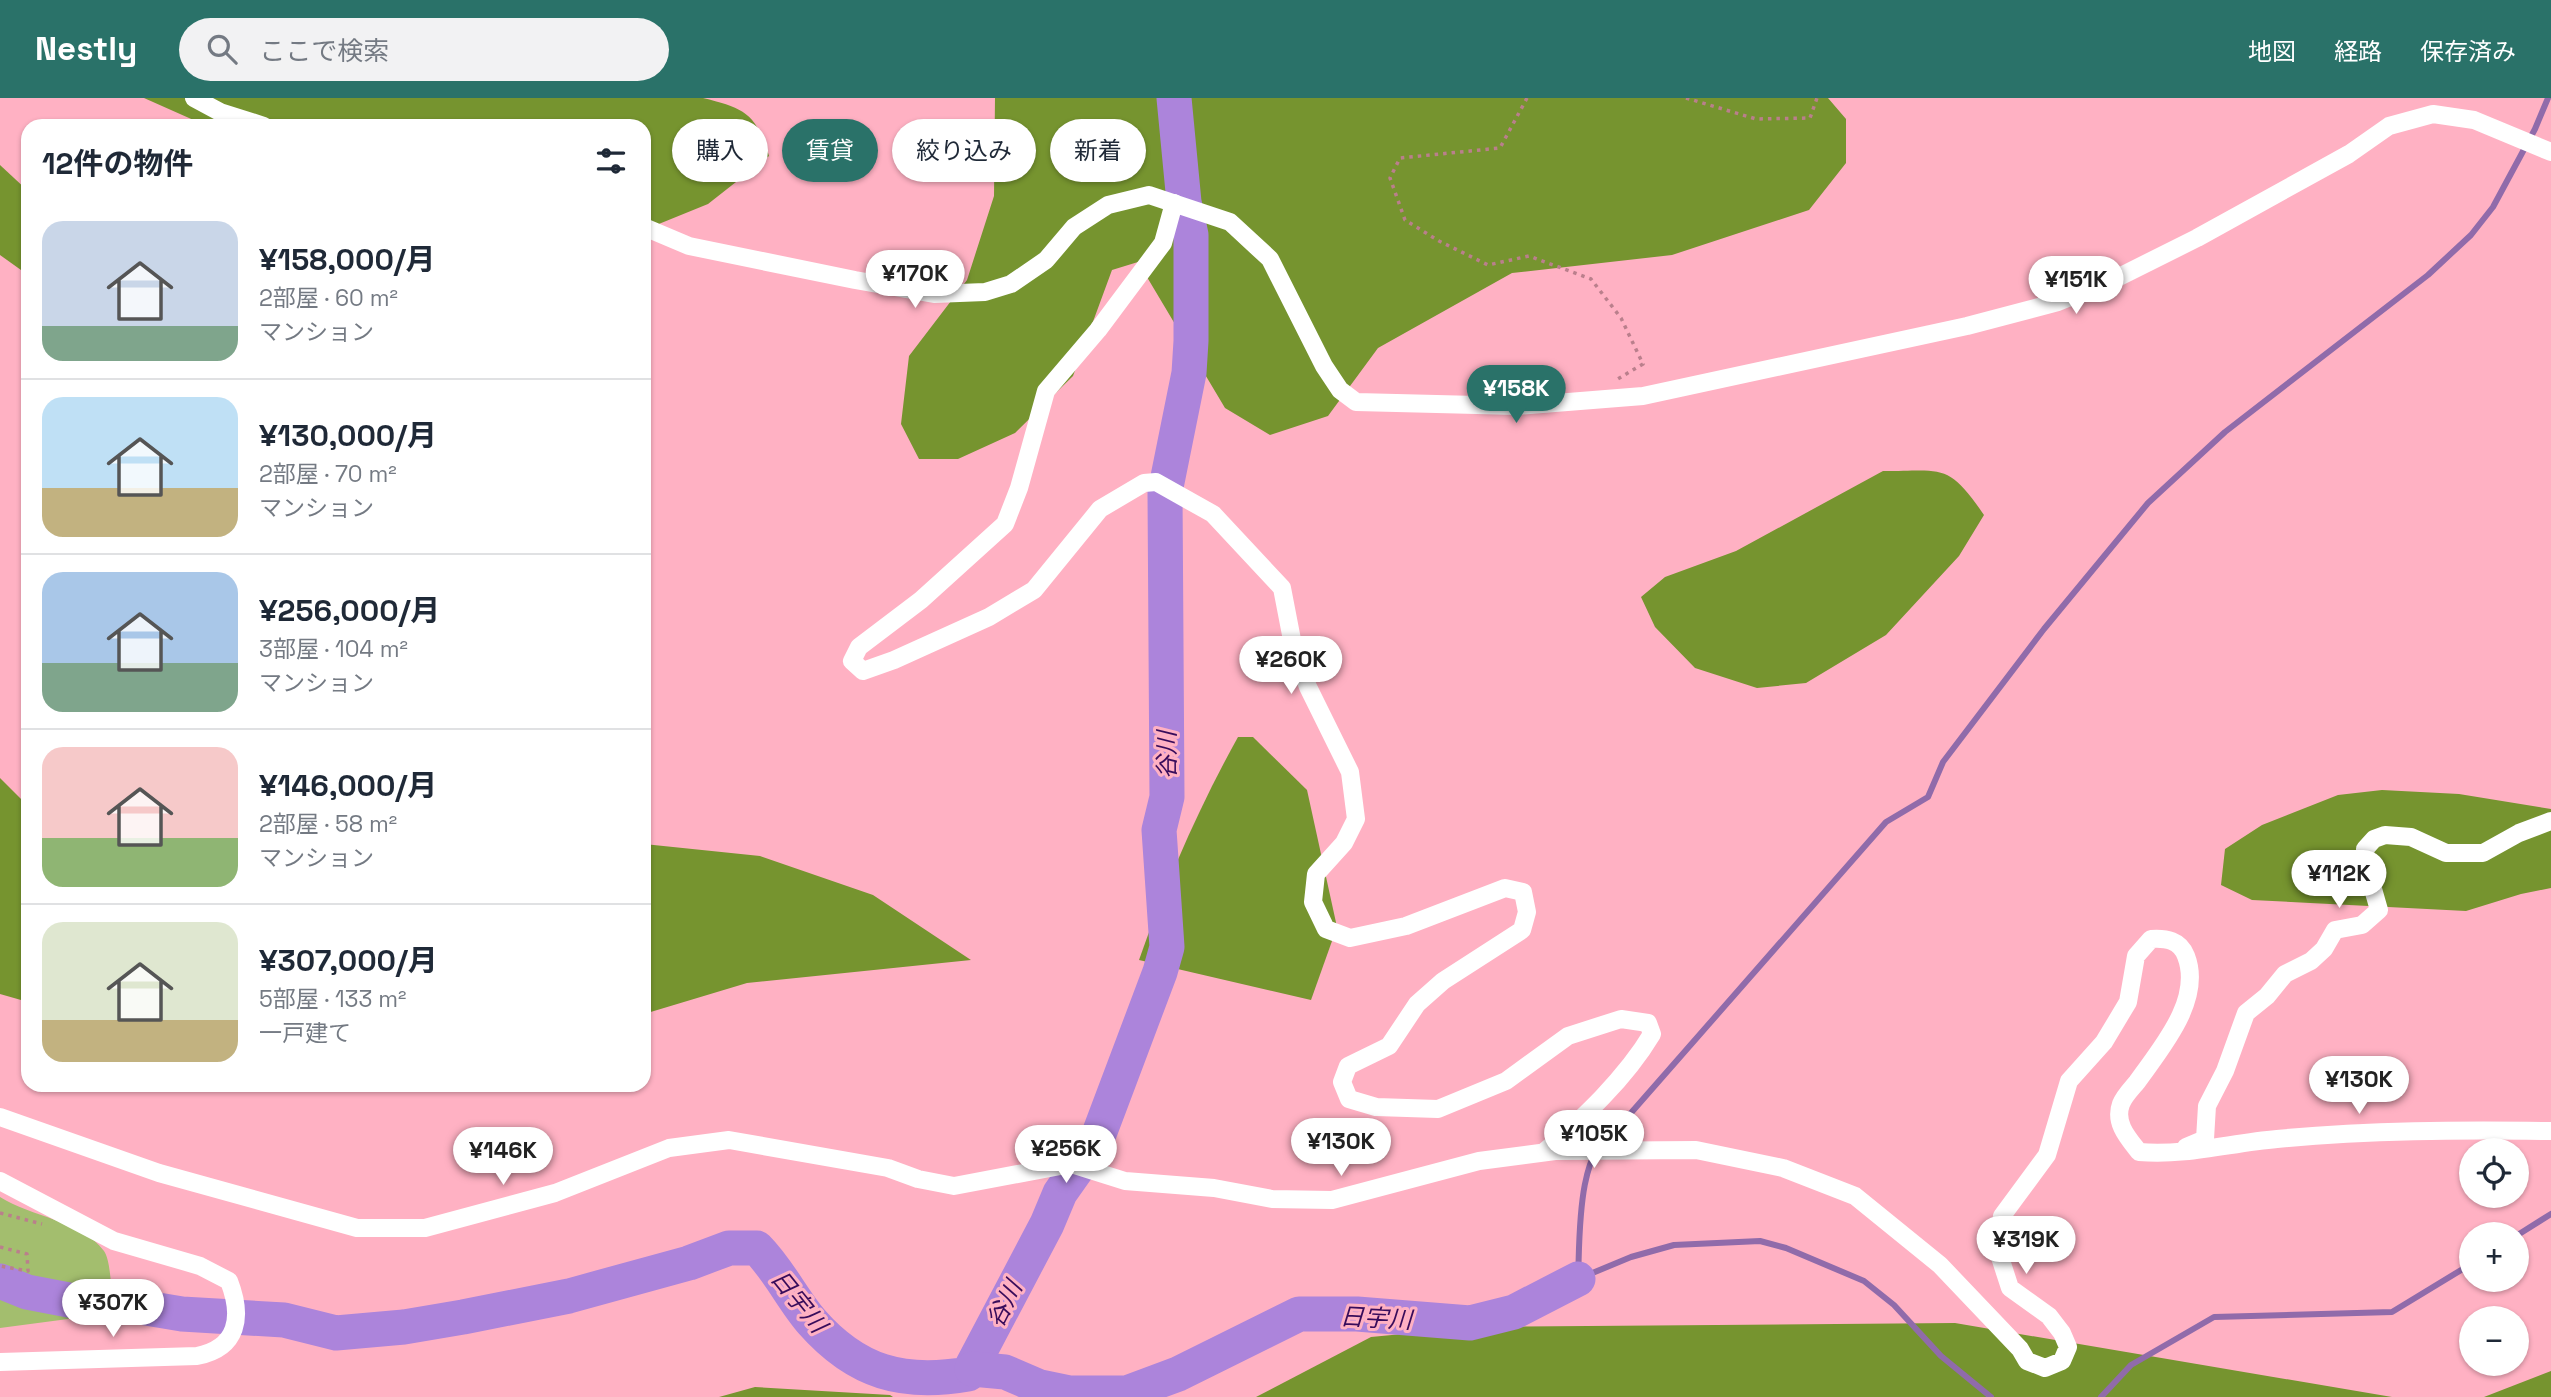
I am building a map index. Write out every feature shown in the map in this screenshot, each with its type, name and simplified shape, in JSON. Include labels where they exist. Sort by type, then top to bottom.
[{"type":"street","points":[[194,98],[220,112],[242,119]]},
{"type":"street","points":[[651,230],[690,246],[855,280],[934,294],[985,292],[1011,284],[1046,260],[1074,227],[1108,205],[1149,195],[1230,222],[1270,259],[1324,366],[1340,390],[1356,402],[1517,406],[1643,396],[1967,326],[2058,302],[2117,278],[2197,238],[2349,154],[2389,127],[2433,114],[2474,120],[2551,152]]},
{"type":"street","points":[[1174,203],[1163,243],[1098,330],[1046,391],[1019,488],[1005,524],[920,600],[859,647],[852,661],[863,671],[894,660],[989,617],[1023,597],[1034,590],[1068,552],[1100,509],[1144,483],[1156,482],[1213,514],[1282,589],[1293,645],[1308,687],[1350,772],[1356,819],[1345,843],[1316,874],[1313,902],[1326,929],[1350,938],[1406,926],[1505,888],[1523,892],[1527,912],[1522,930],[1443,981],[1417,1004],[1390,1046],[1348,1066],[1342,1082],[1349,1099],[1376,1107],[1438,1109],[1506,1081],[1568,1035],[1621,1019],[1648,1023],[1651,1034],[1637,1059],[1549,1152]]},
{"type":"street","points":[[2171,1154],[2206,1139],[2207,1105],[2225,1071],[2246,1013],[2267,996],[2285,974],[2311,961],[2324,949],[2335,930],[2362,925],[2379,910],[2367,868],[2365,849],[2374,839],[2385,835],[2412,837],[2446,853],[2483,853],[2519,833],[2551,821]]},
{"type":"street","points":[[0,1117],[159,1173],[357,1228],[425,1228],[555,1193],[668,1148],[729,1140],[888,1168],[918,1179],[954,1186],[1071,1164],[1125,1181],[1214,1188],[1272,1199],[1332,1200],[1479,1161],[1549,1152],[1696,1150],[1783,1168],[1855,1196],[1940,1265],[2020,1349],[2027,1361],[2045,1368],[2062,1361],[2068,1347],[2062,1333],[2049,1317],[2010,1288],[1997,1248],[2003,1216],[2047,1155],[2069,1081],[2104,1042],[2128,1002],[2136,956],[2151,939],[2168,938],[2184,949],[2192,970],[2185,1004],[2169,1037],[2121,1105],[2121,1129],[2139,1152],[2171,1154],[2277,1139],[2462,1130],[2551,1131]]},
{"type":"street","points":[[0,1181],[114,1241],[200,1266],[229,1282],[237,1301],[234,1332],[217,1352],[197,1356],[0,1363]]},
{"type":"path","points":[[1527,98],[1500,148],[1400,158],[1390,178],[1405,220],[1439,241],[1488,265],[1529,256],[1591,279],[1621,318],[1643,364],[1616,380],[1604,381]]},
{"type":"path","points":[[1686,98],[1756,119],[1810,118],[1817,98]]},
{"type":"path","points":[[0,1247],[27,1254],[28,1271],[0,1266]]},
{"type":"green space","points":[[144,98],[703,98],[729,105],[747,115],[751,119],[672,119],[672,182],[736,182],[708,204],[651,227],[651,119],[191,119]]},
{"type":"green space","points":[[995,98],[1828,98],[1846,119],[1846,163],[1809,210],[1672,255],[1512,273],[1378,348],[1328,416],[1270,435],[1225,408],[1138,262],[1112,270],[1073,376],[1015,433],[958,459],[919,459],[901,424],[909,356],[967,280],[994,196],[994,182],[1036,182],[1036,119],[995,119]]},
{"type":"green space","points":[[0,165],[21,184],[21,270],[0,255]]},
{"type":"green space","points":[[1919,470],[1942,473],[1961,486],[1984,515],[1959,556],[1886,635],[1806,683],[1757,688],[1695,668],[1655,627],[1641,597],[1665,577],[1736,551],[1883,471]]},
{"type":"green space","points":[[1238,737],[1253,737],[1307,790],[1337,927],[1311,1000],[1139,960],[1184,847],[1209,791]]},
{"type":"green space","points":[[0,778],[21,799],[21,1000],[0,994]]},
{"type":"green space","points":[[2382,790],[2459,794],[2551,809],[2551,888],[2466,911],[2252,900],[2221,885],[2225,849],[2262,825],[2338,795]]},
{"type":"green space","points":[[651,845],[760,856],[873,895],[971,960],[747,983],[651,1012]]},
{"type":"green space","points":[[0,1197],[82,1232],[94,1241],[106,1255],[112,1289],[68,1319],[0,1328]]},
{"type":"green space","points":[[1955,1323],[2392,1397],[1256,1397],[1371,1337],[1475,1327]]},
{"type":"green space","points":[[2551,1371],[2551,1397],[2484,1397]]},
{"type":"green space","points":[[755,1387],[890,1395],[893,1397],[719,1397]]},
{"type":"waterway","name":"谷川","points":[[0,1281],[27,1292],[74,1301],[182,1314],[284,1320],[336,1333],[404,1327],[569,1296],[689,1263],[729,1248],[757,1248],[812,1322],[846,1353],[864,1364],[902,1376],[923,1378],[968,1374],[1047,1224],[1060,1193],[1096,1142],[1167,947],[1159,830],[1167,797],[1165,492],[1189,373],[1191,341],[1191,235],[1184,202],[1174,98]]},
{"type":"waterway","points":[[1578,1279],[1583,1197],[1593,1156],[1603,1140],[1616,1130],[1886,822],[1928,797],[1943,762],[2044,629],[2148,503],[2225,432],[2428,275],[2471,235],[2493,207],[2535,129],[2548,98]]},
{"type":"waterway","points":[[2529,1228],[2551,1214]]},
{"type":"waterway","points":[[1578,1279],[1631,1257],[1674,1245],[1760,1241],[1786,1248],[1864,1281],[1894,1305],[1941,1356],[1991,1397]]},
{"type":"waterway","points":[[2101,1397],[2131,1365],[2214,1317],[2392,1312],[2459,1271]]},
{"type":"waterway","name":"日宇川","points":[[972,1369],[1005,1372],[1040,1387],[1069,1393],[1127,1393],[1178,1374],[1299,1314],[1357,1314],[1470,1323],[1514,1312],[1578,1279]]}]
